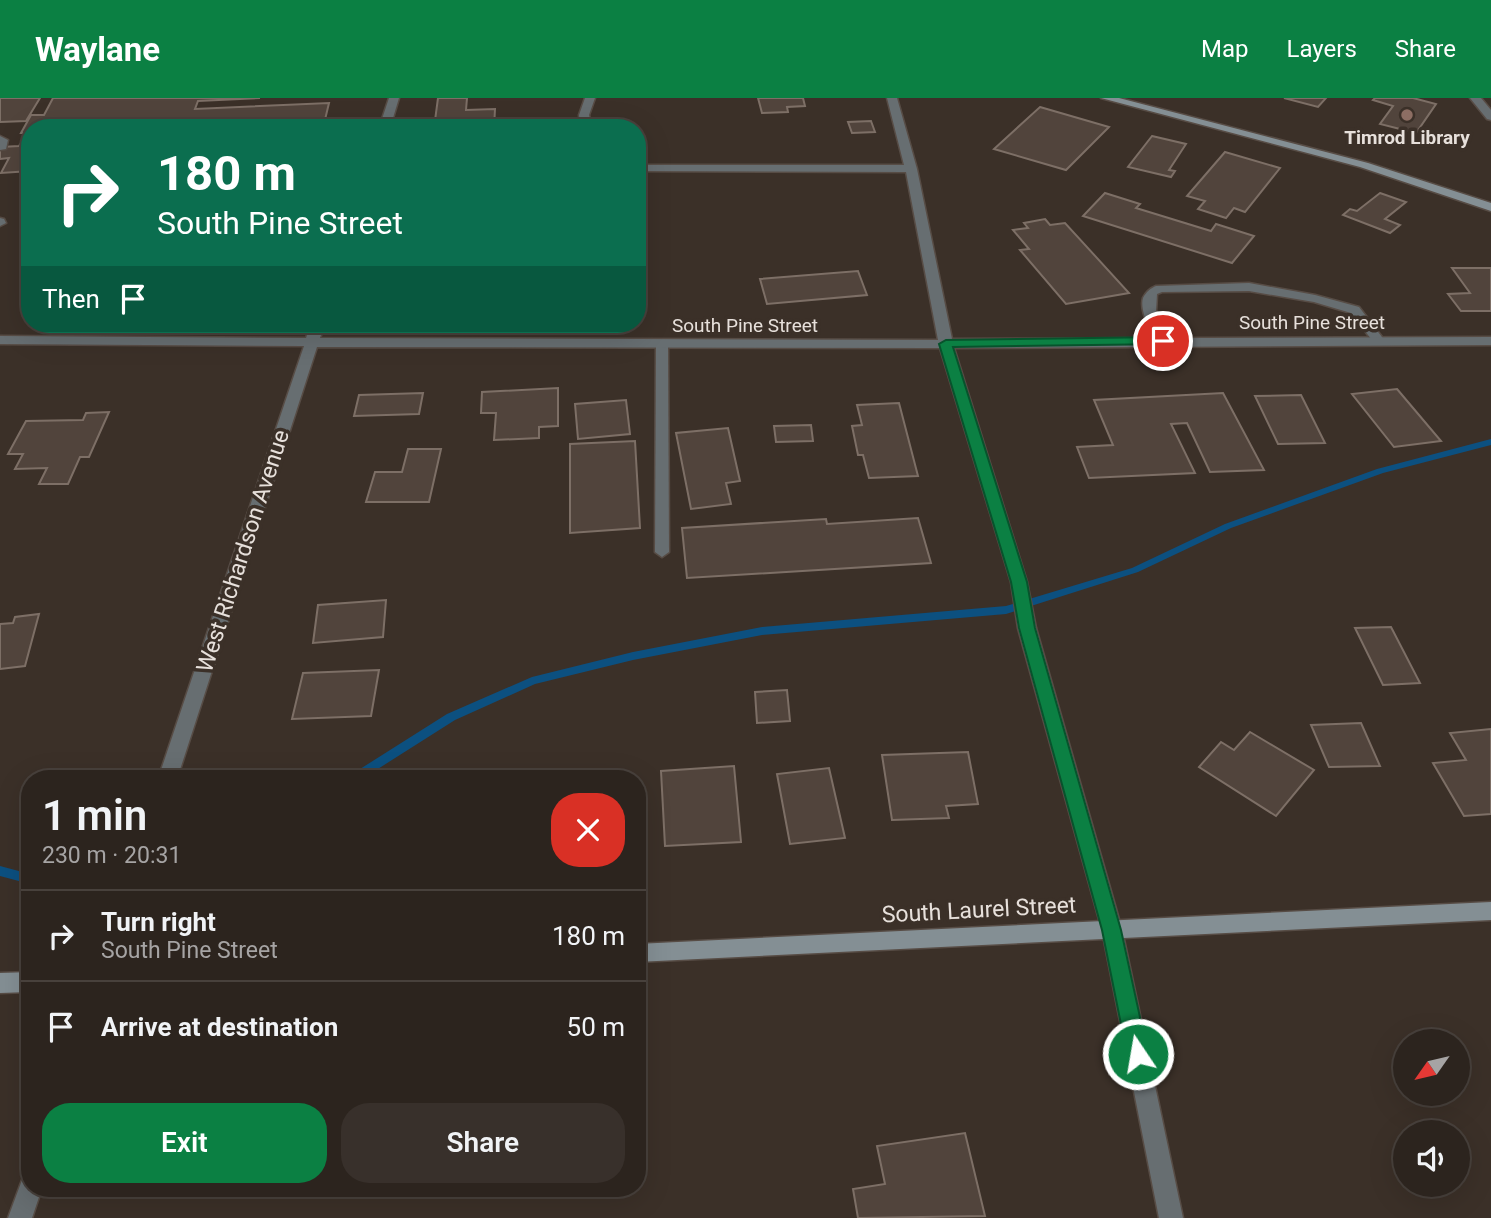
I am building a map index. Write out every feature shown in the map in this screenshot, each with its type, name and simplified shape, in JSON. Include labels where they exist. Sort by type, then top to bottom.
[{"type":"street","points":[[387,119],[394,98]]},
{"type":"street","points":[[584,119],[590,98]]},
{"type":"street","points":[[892,98],[911,169],[946,344],[1019,582],[1027,628],[1112,930],[1171,1218]]},
{"type":"street","points":[[1106,98],[1364,165],[1491,207]]},
{"type":"street","points":[[1475,98],[1491,117]]},
{"type":"street","points":[[646,168],[911,169]]},
{"type":"street","name":"West Richardson Avenue","points":[[170,770],[315,333]]},
{"type":"street","name":"South Pine Street","points":[[0,340],[663,345],[1491,341]]},
{"type":"street","name":"South Laurel Street","points":[[646,953],[1491,911]]},
{"type":"street","points":[[0,983],[21,982]]},
{"type":"street","points":[[20,1218],[27,1197]]},
{"type":"lane","points":[[1163,341],[1148,307],[1148,296],[1160,288],[1263,288],[1355,310],[1380,341]]},
{"type":"lane","points":[[662,552],[663,345]]},
{"type":"building","points":[[0,98],[40,98],[27,119],[0,122]]},
{"type":"building","points":[[53,98],[260,98],[198,101],[195,109],[329,103],[325,119],[29,119],[31,115],[44,115]]},
{"type":"building","points":[[438,98],[467,98],[466,110],[495,109],[494,119],[435,119]]},
{"type":"building","points":[[758,98],[803,98],[805,106],[787,107],[788,112],[762,113]]},
{"type":"building","points":[[1284,98],[1326,98],[1318,107]]},
{"type":"building","name":"Timrod Library","points":[[1413,98],[1436,104],[1416,133],[1380,124],[1393,106],[1373,100]]},
{"type":"building","points":[[1040,107],[1109,127],[1066,170],[994,149]]},
{"type":"building","points":[[871,121],[875,132],[852,133],[848,122]]},
{"type":"building","points":[[1152,136],[1186,144],[1169,170],[1175,171],[1171,177],[1128,167]]},
{"type":"building","points":[[21,143],[21,172],[1,173],[9,158],[0,159],[0,147],[19,146]]},
{"type":"building","points":[[1225,152],[1280,168],[1245,212],[1234,208],[1226,218],[1198,209],[1205,201],[1187,196]]},
{"type":"building","points":[[1105,193],[1140,204],[1136,208],[1211,231],[1216,224],[1254,236],[1232,263],[1083,216]]},
{"type":"building","points":[[1380,193],[1406,202],[1385,219],[1400,225],[1390,233],[1343,215],[1350,209],[1357,211]]},
{"type":"building","points":[[1045,219],[1050,225],[1065,223],[1129,293],[1066,304],[1020,250],[1029,249],[1013,230],[1028,228],[1024,223]]},
{"type":"building","points":[[1452,268],[1491,268],[1491,311],[1461,311],[1448,294],[1470,293]]},
{"type":"building","points":[[858,271],[867,295],[767,304],[760,279]]},
{"type":"building","points":[[558,388],[558,426],[539,427],[539,438],[494,440],[496,413],[481,413],[482,392]]},
{"type":"building","points":[[1397,389],[1441,441],[1394,447],[1352,394]]},
{"type":"building","points":[[423,393],[419,414],[354,416],[359,395]]},
{"type":"building","points":[[1223,393],[1264,470],[1210,472],[1187,423],[1171,424],[1195,473],[1089,478],[1077,447],[1113,445],[1094,400]]},
{"type":"building","points":[[1301,395],[1325,443],[1278,444],[1255,396]]},
{"type":"building","points":[[626,400],[630,434],[578,439],[575,404]]},
{"type":"building","points":[[899,403],[918,476],[869,478],[863,455],[858,455],[852,426],[862,425],[857,405]]},
{"type":"building","points":[[109,412],[89,457],[80,457],[68,484],[39,484],[47,468],[15,469],[23,454],[8,454],[26,421],[83,420],[86,413]]},
{"type":"building","points":[[811,425],[813,441],[776,442],[774,426]]},
{"type":"building","points":[[728,428],[740,481],[726,483],[731,504],[691,509],[676,433]]},
{"type":"building","points":[[635,441],[640,528],[570,533],[570,444]]},
{"type":"building","points":[[408,449],[441,449],[429,502],[366,502],[375,472],[402,472]]},
{"type":"building","points":[[918,518],[931,563],[687,578],[682,528],[826,519],[827,524]]},
{"type":"building","points":[[386,600],[383,637],[313,643],[318,605]]},
{"type":"building","points":[[39,614],[25,666],[0,669],[0,624],[13,623],[15,617]]},
{"type":"building","points":[[1391,627],[1420,683],[1383,685],[1355,628]]},
{"type":"building","points":[[379,670],[371,716],[292,719],[303,673]]},
{"type":"building","points":[[787,690],[790,721],[757,723],[755,692]]},
{"type":"building","points":[[1361,723],[1380,766],[1329,767],[1311,725]]},
{"type":"building","points":[[1491,729],[1491,814],[1464,816],[1433,763],[1466,760],[1450,733]]},
{"type":"building","points":[[1250,732],[1314,770],[1276,816],[1199,767],[1221,742],[1234,750]]},
{"type":"building","points":[[968,752],[978,804],[946,806],[949,818],[892,820],[882,755]]},
{"type":"building","points":[[734,766],[741,842],[665,846],[661,771]]},
{"type":"building","points":[[829,768],[845,838],[790,844],[777,774]]},
{"type":"building","points":[[965,1133],[985,1216],[858,1218],[853,1189],[885,1184],[877,1146]]},
{"type":"waterway","points":[[367,770],[451,717],[532,681],[633,656],[762,631],[1006,610],[1135,570],[1228,526],[1380,471],[1491,442]]},
{"type":"waterway","points":[[0,871],[21,877]]},
{"type":"place","name":"Timrod Library","points":[[1407,115]]},
{"type":"route","points":[[1138,1054],[1112,930],[1027,628],[1019,582],[946,344],[1163,341]]}]
